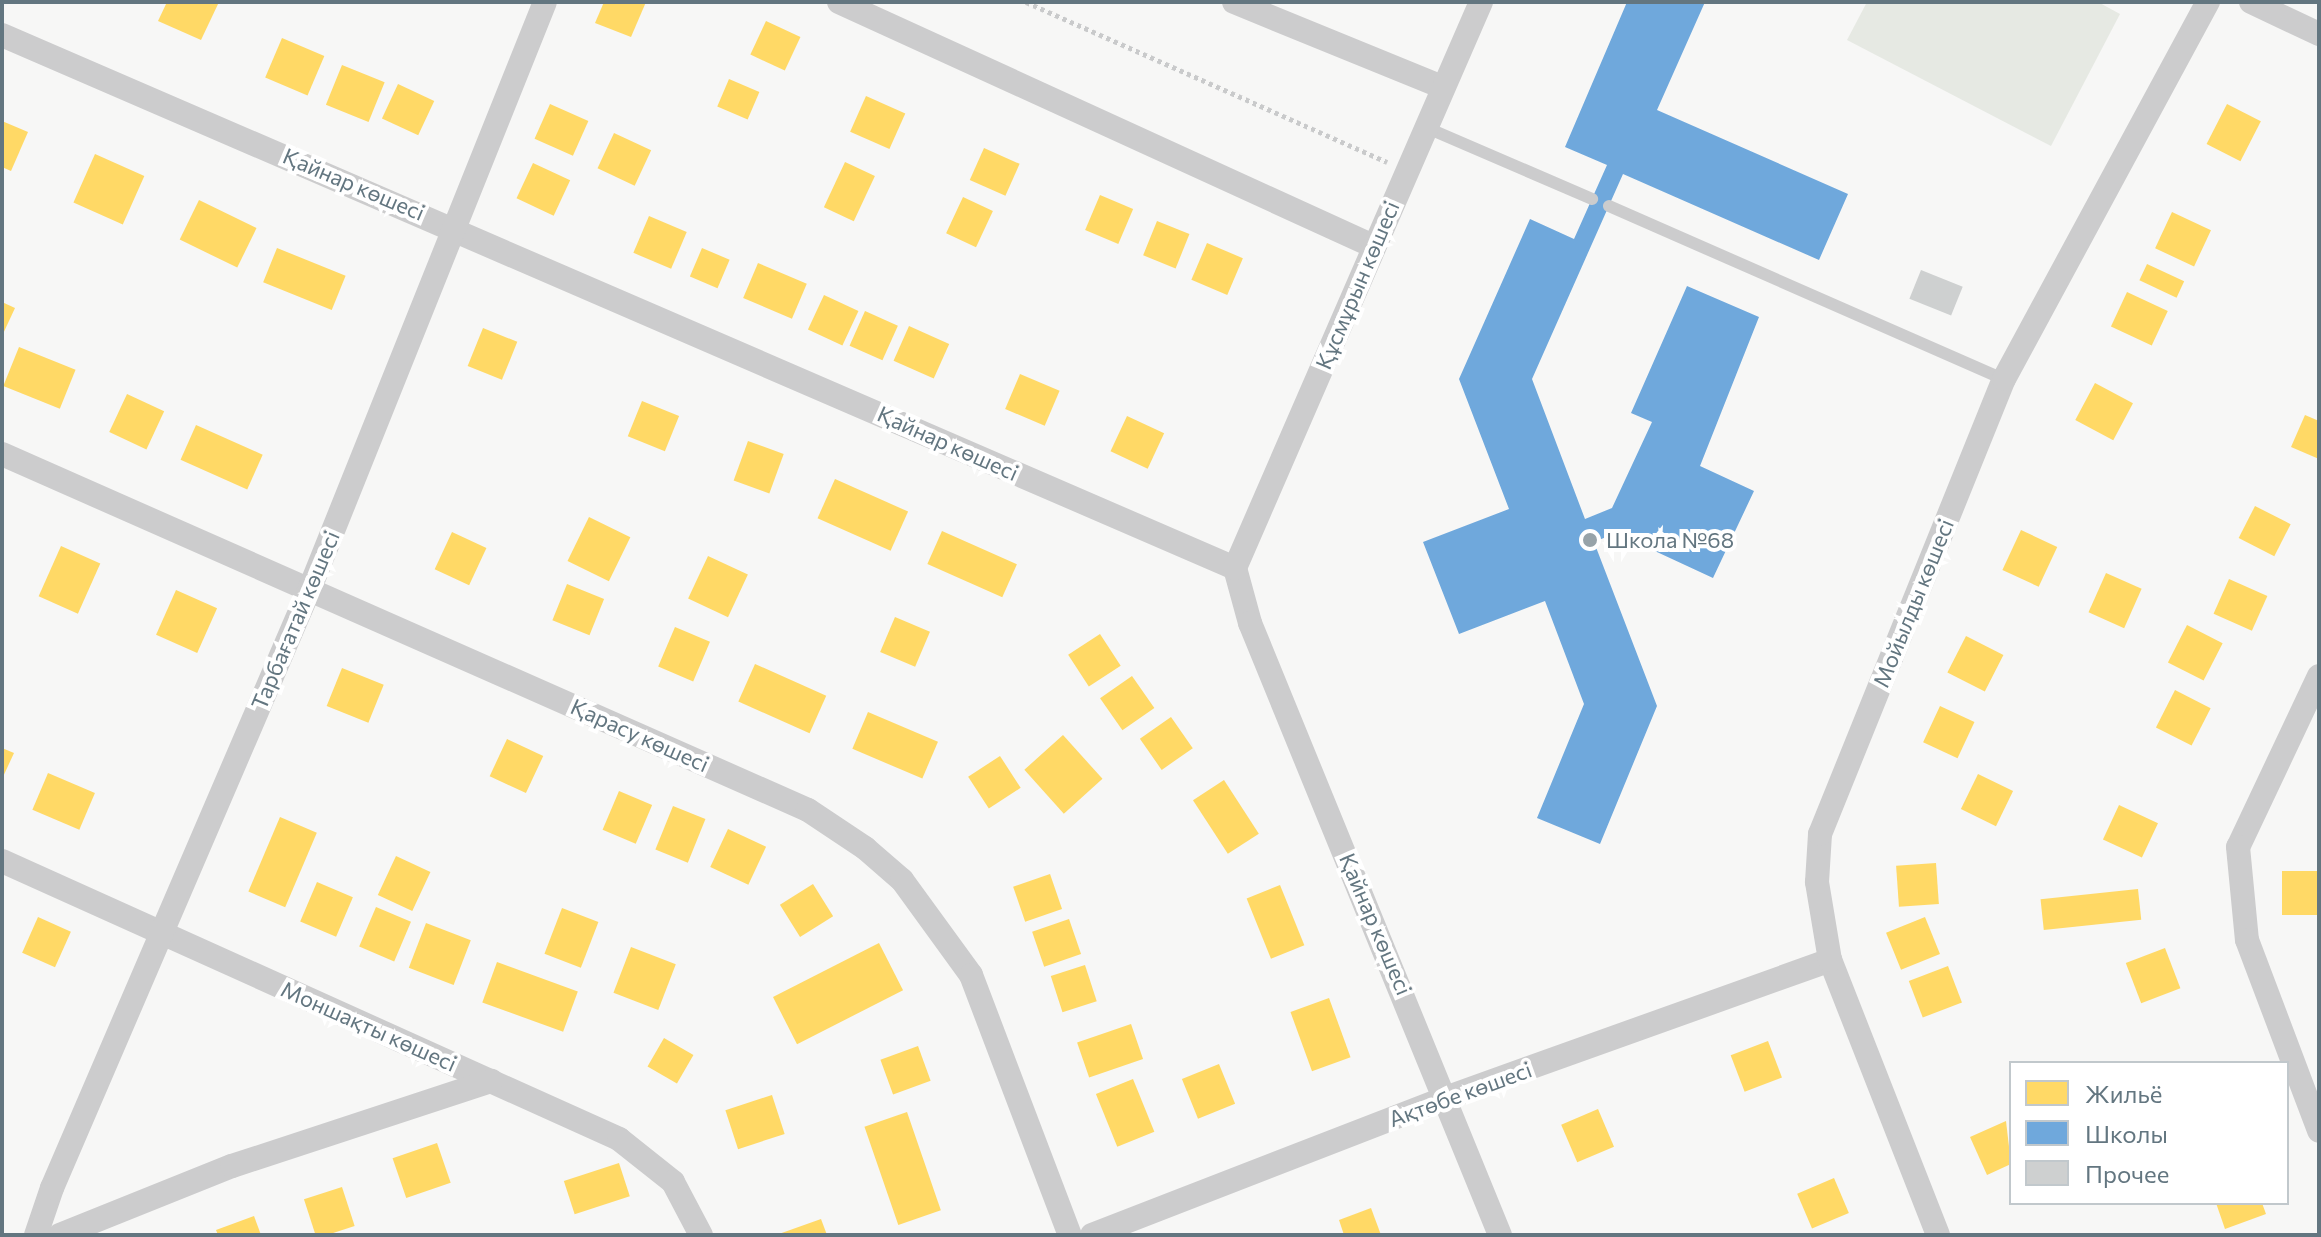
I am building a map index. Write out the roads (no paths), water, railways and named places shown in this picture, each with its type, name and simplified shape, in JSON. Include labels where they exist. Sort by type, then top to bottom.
[{"type":"street","name":"Тарбағатай көшесі","points":[[36,1235],[161,933],[310,588],[545,2]]},
{"type":"street","points":[[839,2],[1373,246]]},
{"type":"street","points":[[1234,2],[1442,87]]},
{"type":"street","name":"Құсмұрын көшесі","points":[[1235,568],[1481,2]]},
{"type":"street","name":"Мойылды көшесі","points":[[1938,1235],[1830,960],[1817,882],[1820,834],[2004,379],[2208,2]]},
{"type":"street","points":[[2251,2],[2319,34]]},
{"type":"street","name":"Қайнар көшесі","points":[[2,35],[456,228],[1235,568],[1250,623],[1448,1097],[1500,1235]]},
{"type":"street","name":"Қарасу көшесі","points":[[2,454],[808,810],[865,848],[902,880],[971,975],[1070,1235]]},
{"type":"street","points":[[2319,676],[2238,847],[2247,940],[2319,1131]]},
{"type":"street","name":"Моншақты көшесі","points":[[2,861],[619,1139],[673,1182],[701,1235]]},
{"type":"street","name":"Ақтөбе көшесі","points":[[1092,1235],[1448,1097],[1830,960]]},
{"type":"street","points":[[60,1235],[232,1166],[491,1081]]},
{"type":"lane","points":[[1425,127],[1592,199]]},
{"type":"lane","points":[[1609,206],[2004,379]]},
{"type":"place","name":"Школа №68","points":[[1590,540]]}]
